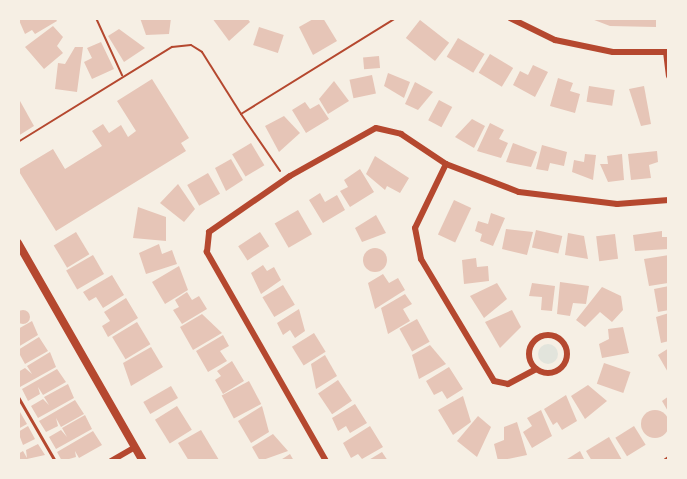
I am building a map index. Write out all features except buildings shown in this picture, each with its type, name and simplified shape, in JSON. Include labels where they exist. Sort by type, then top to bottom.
[{"type":"street","points":[[510,18],[520,20],[555,40],[613,52],[667,52],[669,76]]},
{"type":"street","points":[[326,461],[204,241],[220,224],[362,132],[387,128],[446,164],[556,200],[617,204],[669,200]]},
{"type":"street","points":[[446,164],[415,228],[420,258],[494,381],[508,384],[536,369],[548,373],[564,363],[567,351],[556,336],[533,341],[529,352],[536,369]]},
{"type":"street","points":[[18,243],[143,461]]},
{"type":"street","points":[[111,461],[135,447]]},
{"type":"lane","points":[[18,397],[55,461]]},
{"type":"path","points":[[96,18],[122,75]]},
{"type":"path","points":[[241,114],[396,18]]},
{"type":"path","points":[[18,142],[122,75],[172,47],[191,45],[202,52],[280,171]]},
{"type":"shaded area","points":[[548,344],[555,347],[558,354],[555,361],[548,364],[541,361],[538,354],[541,347]]}]
